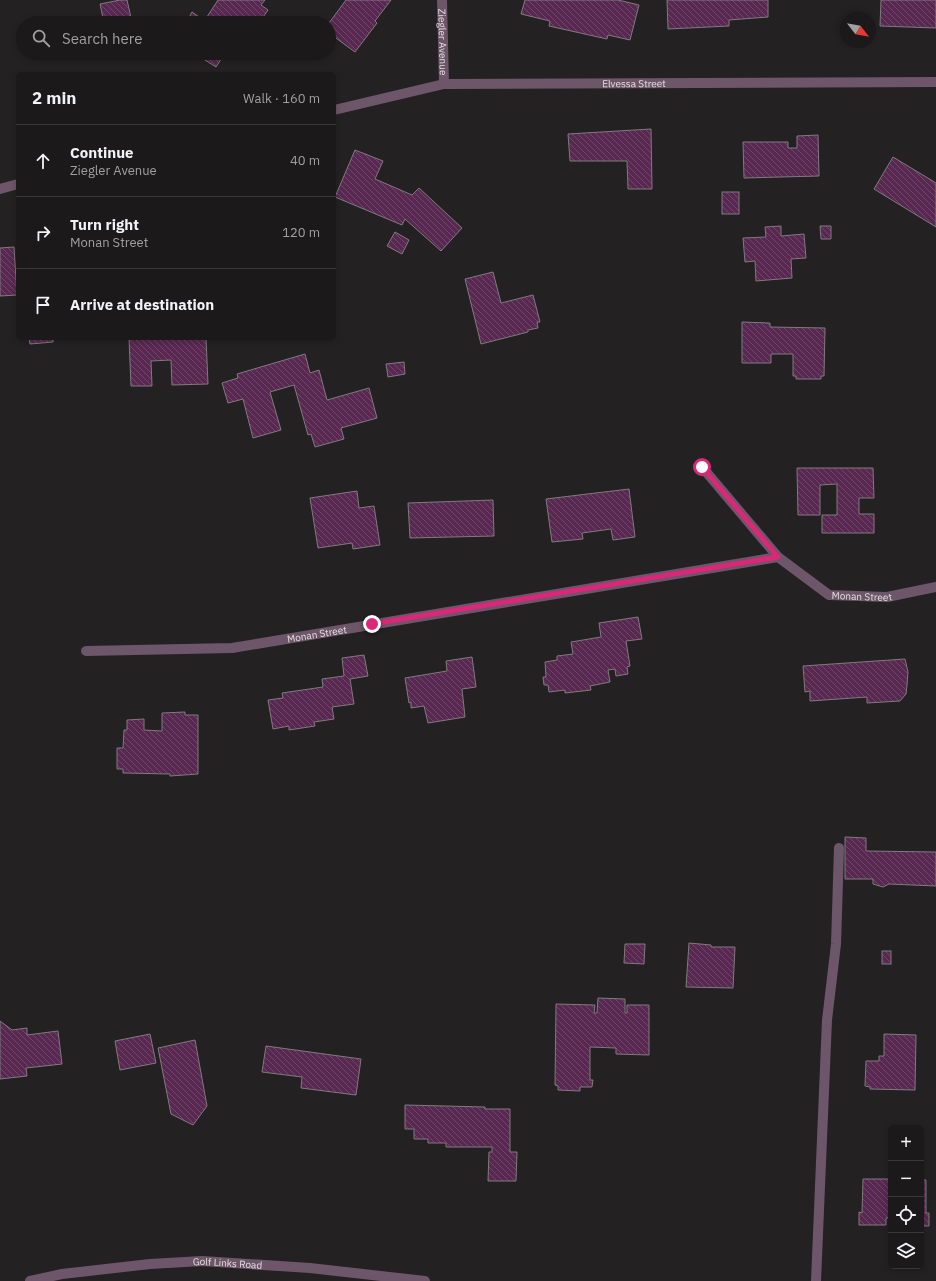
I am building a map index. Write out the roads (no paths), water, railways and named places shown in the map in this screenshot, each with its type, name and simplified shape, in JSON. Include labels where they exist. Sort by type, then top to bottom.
[{"type":"street","name":"Ziegler Avenue","points":[[442,0],[444,84]]},
{"type":"street","name":"Elvessa Street","points":[[336,110],[444,84],[936,82]]},
{"type":"street","points":[[0,189],[16,185]]},
{"type":"street","points":[[702,467],[778,557]]},
{"type":"street","name":"Monan Street","points":[[86,651],[232,648],[778,557],[829,594],[887,597],[936,587]]},
{"type":"street","points":[[816,1281],[818,1265],[827,1020],[836,944],[839,848]]},
{"type":"street","name":"Golf Links Road","points":[[30,1281],[62,1274],[150,1264],[202,1261],[310,1268],[425,1281]]}]
